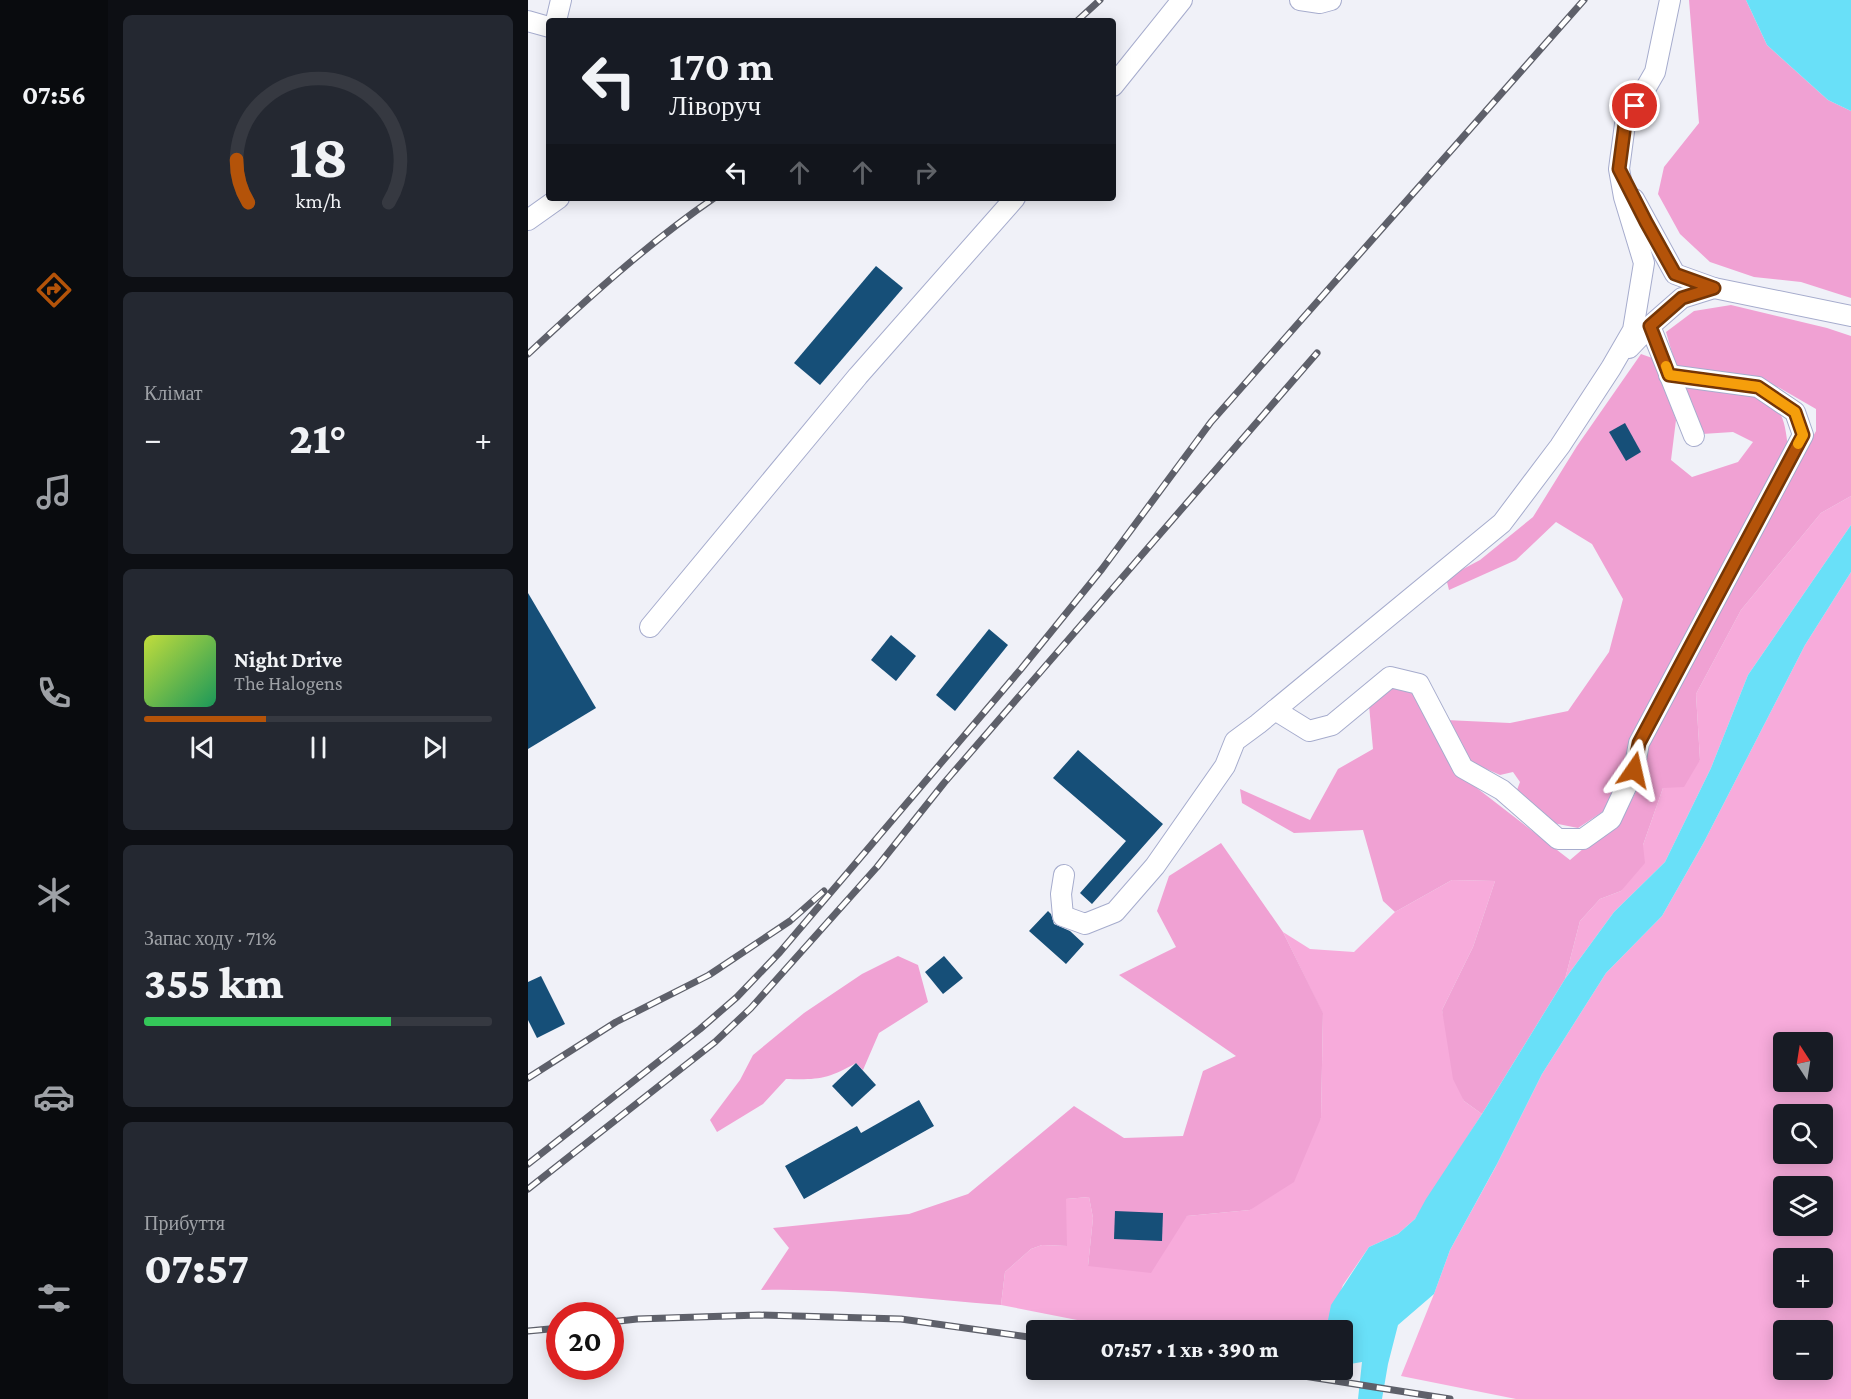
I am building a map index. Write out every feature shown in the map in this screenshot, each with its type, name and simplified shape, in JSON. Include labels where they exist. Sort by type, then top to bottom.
[{"type":"lane","points":[[557,18],[561,0]]},
{"type":"lane","points":[[1116,82],[1182,0]]},
{"type":"lane","points":[[1299,0],[1320,3],[1331,0]]},
{"type":"lane","points":[[1064,875],[1061,894],[1063,916],[1085,924],[1115,912],[1155,866],[1224,766],[1235,741],[1502,523],[1560,446],[1633,330],[1644,263],[1624,197],[1619,169],[1625,124],[1655,72],[1670,0]]},
{"type":"lane","points":[[528,21],[546,26]]},
{"type":"lane","points":[[1619,169],[1675,274],[1714,288],[1851,316]]},
{"type":"lane","points":[[528,220],[555,201]]},
{"type":"lane","points":[[650,627],[858,376],[1012,201]]},
{"type":"lane","points":[[1611,368],[1650,326],[1682,298],[1714,288]]},
{"type":"lane","points":[[1650,326],[1694,436]]},
{"type":"lane","points":[[1275,710],[1309,731],[1332,725],[1390,677],[1419,684],[1463,768],[1502,790],[1558,839],[1583,839],[1611,819],[1634,770],[1639,743],[1803,435],[1795,412],[1758,387],[1669,375]]},
{"type":"shaded area","points":[[1689,0],[1746,0],[1767,45],[1828,100],[1851,111],[1851,298],[1801,282],[1754,277],[1710,262],[1680,234],[1658,194],[1664,167],[1699,123]]},
{"type":"shaded area","points":[[1731,305],[1851,336],[1851,496],[1821,513],[1741,610],[1696,694],[1700,760],[1684,787],[1663,788],[1643,845],[1645,863],[1621,891],[1600,899],[1580,921],[1565,979],[1482,1114],[1464,1101],[1453,1079],[1442,1010],[1473,947],[1495,881],[1452,880],[1395,912],[1383,901],[1363,830],[1294,833],[1242,803],[1240,789],[1310,820],[1338,769],[1373,749],[1369,705],[1396,686],[1412,691],[1460,775],[1570,860],[1625,813],[1646,772],[1642,749],[1816,431],[1816,409],[1778,387],[1677,370],[1666,332],[1694,311]]},
{"type":"shaded area","points":[[1641,354],[1655,359],[1676,420],[1671,460],[1692,477],[1738,462],[1753,442],[1733,432],[1702,434],[1683,380],[1747,392],[1769,401],[1781,416],[1788,447],[1630,738],[1626,771],[1604,811],[1578,828],[1553,823],[1515,795],[1520,782],[1513,772],[1500,775],[1466,760],[1446,720],[1510,723],[1568,711],[1609,652],[1623,599],[1592,544],[1556,522],[1516,560],[1449,590],[1446,578],[1480,560],[1533,517],[1577,446]]},
{"type":"shaded area","points":[[1851,496],[1851,525],[1748,675],[1711,768],[1665,862],[1614,912],[1565,979],[1580,921],[1600,899],[1621,891],[1643,845],[1663,788],[1700,760],[1696,694],[1741,610],[1821,513]]},
{"type":"shaded area","points":[[1851,572],[1851,1399],[1516,1399],[1401,1376],[1450,1250],[1495,1168],[1542,1074],[1606,973],[1662,916],[1704,842],[1805,645]]},
{"type":"shaded area","points":[[1221,843],[1283,932],[1323,1013],[1321,1118],[1294,1182],[1250,1210],[1187,1216],[1151,1273],[1088,1266],[1093,1218],[1089,1197],[1066,1199],[1067,1246],[1042,1245],[1031,1249],[1005,1272],[1001,1305],[851,1292],[761,1290],[789,1248],[773,1228],[909,1214],[968,1194],[1074,1106],[1124,1138],[1183,1136],[1203,1071],[1236,1056],[1119,975],[1176,947],[1157,911],[1169,876]]},
{"type":"shaded area","points":[[1452,880],[1495,881],[1473,947],[1442,1010],[1464,1101],[1482,1114],[1415,1219],[1398,1234],[1369,1247],[1343,1285],[1330,1320],[1077,1320],[1001,1305],[1005,1272],[1031,1249],[1042,1245],[1066,1246],[1066,1199],[1089,1197],[1093,1218],[1088,1266],[1187,1216],[1250,1210],[1321,1118],[1323,1014],[1283,932],[1310,949],[1354,952],[1395,912]]},
{"type":"shaded area","points":[[898,956],[918,965],[928,1002],[879,1033],[863,1070],[856,1063],[822,1077],[786,1079],[763,1104],[717,1132],[710,1120],[740,1080],[753,1055],[804,1013],[862,974]]},
{"type":"water","points":[[1746,0],[1851,0],[1851,111],[1828,100],[1767,45]]},
{"type":"water","points":[[1851,525],[1851,572],[1805,645],[1704,842],[1662,916],[1606,973],[1542,1074],[1497,1164],[1450,1250],[1434,1294],[1398,1325],[1382,1399],[1358,1399],[1362,1362],[1353,1364],[1353,1320],[1328,1320],[1331,1305],[1369,1247],[1398,1234],[1415,1219],[1565,979],[1614,912],[1665,862],[1711,768],[1748,675]]},
{"type":"building","points":[[876,266],[903,288],[820,385],[794,363]]},
{"type":"building","points":[[1625,423],[1641,452],[1626,461],[1609,432]]},
{"type":"building","points":[[528,593],[596,708],[528,749]]},
{"type":"building","points":[[989,629],[1008,645],[955,711],[936,695]]},
{"type":"building","points":[[891,635],[916,656],[896,681],[871,660]]},
{"type":"building","points":[[1078,750],[1163,824],[1092,904],[1080,893],[1126,841],[1053,778]]},
{"type":"building","points":[[1048,911],[1054,924],[1070,931],[1084,944],[1066,964],[1029,931]]},
{"type":"building","points":[[944,956],[963,978],[943,994],[925,972]]},
{"type":"building","points":[[541,976],[565,1024],[537,1038],[528,1020],[528,982]]},
{"type":"building","points":[[856,1063],[876,1085],[852,1107],[832,1086]]},
{"type":"building","points":[[919,1100],[934,1126],[804,1199],[785,1166],[857,1126],[861,1133]]},
{"type":"building","points":[[1115,1211],[1163,1213],[1162,1241],[1114,1239]]},
{"type":"railway","points":[[1080,18],[1100,0]]},
{"type":"railway","points":[[528,1164],[700,1029],[737,997],[780,952],[1021,669],[1102,569],[1211,422],[1584,0]]},
{"type":"railway","points":[[528,354],[641,253],[710,201]]},
{"type":"railway","points":[[528,1189],[715,1042],[751,1008],[877,867],[944,783],[1317,353]]},
{"type":"railway","points":[[528,1078],[616,1022],[709,975],[790,921],[824,891]]},
{"type":"railway","points":[[624,1320],[759,1315],[901,1319],[1026,1337]]},
{"type":"railway","points":[[528,1331],[546,1329]]},
{"type":"railway","points":[[1329,1380],[1450,1399]]},
{"type":"slow traffic","points":[[1666,366],[1669,375],[1758,387],[1795,412],[1803,435],[1798,444]]},
{"type":"route","points":[[1634,770],[1639,743],[1803,435],[1795,412],[1758,387],[1669,375],[1650,326],[1682,298],[1714,288],[1675,274],[1619,169],[1625,124],[1635,106]]}]
